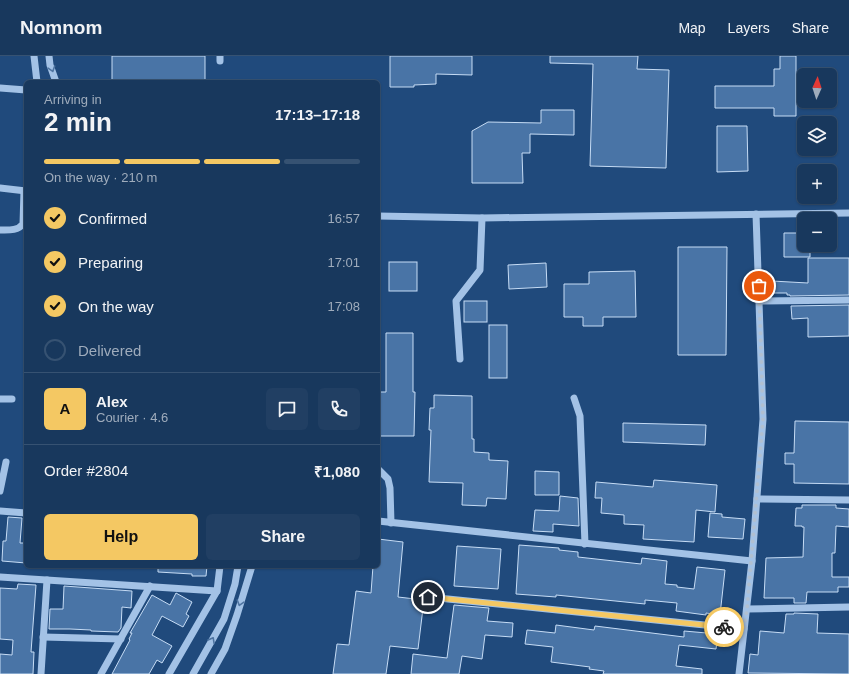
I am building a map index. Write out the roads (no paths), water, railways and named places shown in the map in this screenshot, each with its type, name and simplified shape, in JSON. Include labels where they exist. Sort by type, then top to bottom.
[{"type":"street","points":[[34,56],[37,80]]},
{"type":"street","points":[[48,56],[55,80]]},
{"type":"street","points":[[0,88],[24,90]]},
{"type":"street","points":[[0,188],[24,191]]},
{"type":"street","points":[[0,230],[20,228],[23,224],[24,208]]},
{"type":"street","points":[[380,216],[482,218],[849,213]]},
{"type":"street","points":[[739,674],[752,561],[763,419],[756,214]]},
{"type":"street","points":[[460,359],[456,301],[480,270],[482,218]]},
{"type":"street","points":[[759,301],[849,300]]},
{"type":"street","points":[[574,398],[580,416],[585,544]]},
{"type":"street","points":[[0,399],[12,399]]},
{"type":"street","points":[[0,491],[6,462]]},
{"type":"street","points":[[380,471],[388,479],[390,488],[391,523]]},
{"type":"street","points":[[757,499],[849,500]]},
{"type":"street","points":[[0,511],[24,512]]},
{"type":"street","points":[[380,521],[752,561]]},
{"type":"street","points":[[169,674],[217,591],[220,568]]},
{"type":"street","points":[[193,674],[224,620],[235,584],[238,568]]},
{"type":"street","points":[[211,674],[224,649],[251,568]]},
{"type":"street","points":[[0,577],[217,591]]},
{"type":"street","points":[[41,674],[47,580]]},
{"type":"street","points":[[101,674],[150,586]]},
{"type":"street","points":[[428,597],[744,629]]},
{"type":"street","points":[[747,609],[849,607]]},
{"type":"street","points":[[43,637],[121,639]]}]
